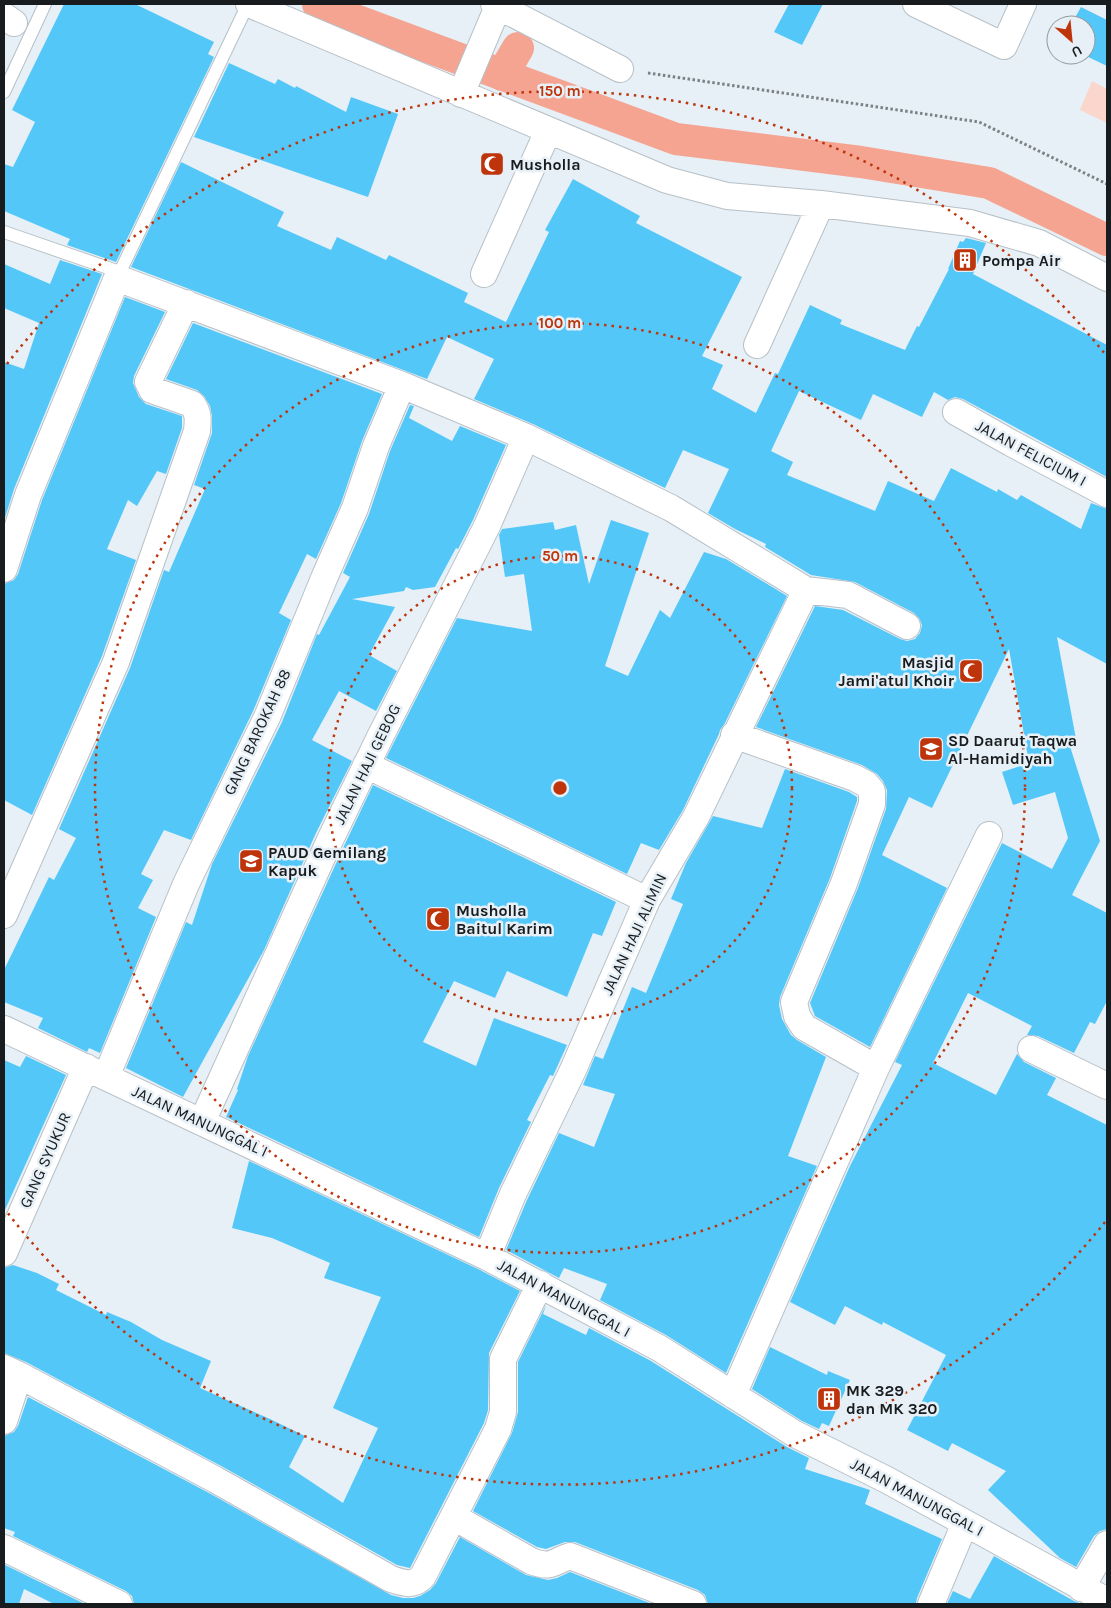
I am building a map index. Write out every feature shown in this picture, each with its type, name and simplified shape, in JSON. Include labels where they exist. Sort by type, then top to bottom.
[{"type":"street","points":[[248,4],[667,180],[727,196],[821,204],[970,222],[1039,243],[1107,278]]},
{"type":"street","points":[[916,4],[1004,46],[1023,4]]},
{"type":"street","points":[[461,94],[496,9],[620,69]]},
{"type":"street","points":[[484,274],[548,131]]},
{"type":"street","points":[[757,345],[821,204]]},
{"type":"street","points":[[4,569],[28,494],[117,278],[402,385],[526,437],[671,508],[806,590],[848,595],[906,626]]},
{"type":"street","points":[[4,916],[116,662],[197,431],[198,416],[192,404],[152,390],[148,382],[186,303]]},
{"type":"street","name":"GANG BAROKAH 88","points":[[96,1072],[268,715],[355,508],[376,446],[402,385]]},
{"type":"street","name":"JALAN FELICIUM I","points":[[956,412],[1107,494]]},
{"type":"street","name":"JALAN HAJI GEBOG","points":[[202,1122],[330,840],[487,526],[526,437]]},
{"type":"street","name":"JALAN HAJI ALIMIN","points":[[487,1257],[513,1194],[573,1070],[647,900],[696,817],[734,735],[806,590]]},
{"type":"street","points":[[734,735],[855,778],[866,784],[872,791],[872,804],[844,883],[794,1002],[797,1016],[804,1027],[876,1068]]},
{"type":"street","points":[[366,765],[647,900]]},
{"type":"street","points":[[733,1395],[876,1068],[989,835]]},
{"type":"street","name":"JALAN MANUNGGAL I","points":[[4,1029],[487,1257],[540,1284],[659,1348],[794,1434],[887,1480],[1107,1601]]},
{"type":"street","points":[[1031,1049],[1107,1086]]},
{"type":"street","name":"GANG SYUKUR","points":[[4,1253],[96,1072]]},
{"type":"street","points":[[4,1421],[12,1372],[216,1480],[390,1579],[406,1584],[416,1583],[424,1576],[500,1423],[503,1412],[503,1359],[540,1284]]},
{"type":"street","points":[[454,1517],[539,1565],[546,1566],[570,1556],[693,1604]]},
{"type":"street","points":[[932,1604],[965,1522]]},
{"type":"street","points":[[1082,1588],[1107,1544]]},
{"type":"street","points":[[4,1548],[119,1604]]},
{"type":"lane","points":[[4,92],[45,4]]},
{"type":"lane","points":[[4,232],[120,272],[248,4]]},
{"type":"path","points":[[620,69],[979,122],[1107,184]]},
{"type":"shaded area","points":[[1092,81],[1107,89],[1107,123],[1080,110]]},
{"type":"building","points":[[64,4],[135,4],[214,42],[208,54],[214,57],[116,262],[67,245],[70,239],[4,211],[4,164],[13,167],[35,122],[12,110]]},
{"type":"building","points":[[789,4],[823,4],[802,45],[774,32]]},
{"type":"building","points":[[1081,7],[1107,20],[1107,66],[1096,61],[1096,15],[1077,15]]},
{"type":"building","points":[[229,63],[275,84],[278,79],[295,88],[296,86],[346,112],[351,97],[398,114],[368,197],[194,137]]},
{"type":"building","points":[[181,162],[284,212],[277,226],[331,250],[337,237],[386,260],[389,255],[468,293],[464,302],[506,322],[549,232],[545,230],[573,179],[640,216],[636,223],[742,277],[702,356],[723,365],[712,389],[756,413],[775,373],[778,374],[810,305],[842,320],[840,324],[905,350],[949,269],[960,241],[963,242],[966,238],[986,243],[973,274],[1107,345],[1107,477],[963,399],[955,397],[948,400],[934,392],[922,417],[873,394],[861,420],[799,391],[771,451],[793,462],[787,475],[875,511],[888,481],[934,501],[951,468],[997,492],[998,489],[1017,500],[1021,495],[1081,529],[1091,503],[1107,509],[1107,664],[1057,637],[1076,739],[1068,740],[1100,841],[1072,895],[1107,913],[1107,1001],[1095,1024],[1090,1022],[1074,1053],[1038,1036],[1027,1035],[1032,1026],[968,993],[933,1063],[996,1095],[1017,1054],[1024,1062],[1056,1078],[1047,1095],[1107,1125],[1107,1529],[1100,1531],[1094,1536],[1076,1567],[1060,1558],[988,1490],[1006,1471],[952,1443],[948,1451],[907,1430],[946,1355],[883,1322],[882,1325],[845,1306],[835,1325],[790,1302],[850,1166],[902,1065],[895,1062],[1002,843],[1052,869],[1068,838],[1055,792],[1013,805],[1002,772],[1029,763],[1009,649],[932,808],[909,797],[882,855],[947,888],[870,1047],[815,1016],[810,1003],[858,888],[886,809],[887,790],[877,774],[862,765],[756,727],[815,606],[843,610],[907,641],[915,639],[920,633],[922,625],[919,618],[914,613],[855,582],[811,575],[765,547],[766,544],[708,513],[729,469],[683,450],[665,488],[533,424],[474,399],[494,359],[447,337],[427,379],[131,267]]},
{"type":"building","points":[[60,260],[102,274],[14,489],[4,521],[4,362],[24,369],[39,323],[4,308],[4,264],[50,284]]},
{"type":"building","points":[[125,297],[165,312],[134,376],[133,383],[139,397],[146,404],[182,416],[182,428],[166,474],[157,471],[137,506],[128,500],[107,549],[136,560],[102,656],[32,815],[4,800],[4,584],[14,580],[18,574],[42,500]]},
{"type":"building","points":[[193,323],[382,394],[362,441],[341,503],[316,559],[307,554],[279,613],[291,620],[254,709],[191,840],[164,830],[141,874],[153,880],[138,908],[156,917],[100,1053],[89,1048],[87,1052],[38,1028],[43,1018],[4,1002],[4,970],[49,877],[54,880],[76,838],[59,829],[130,668],[164,570],[169,572],[205,489],[194,485],[212,433],[210,406],[204,396],[197,390],[166,379]]},
{"type":"building","points":[[410,405],[414,406],[409,418],[452,441],[460,426],[506,445],[473,520],[435,587],[413,590],[406,587],[404,591],[352,599],[395,607],[369,655],[397,671],[376,711],[339,691],[312,740],[352,761],[316,833],[264,950],[183,1097],[126,1068],[186,922],[192,925],[212,864],[282,722],[317,634],[319,635],[350,577],[343,573],[369,514],[390,451]]},
{"type":"building","points":[[611,520],[649,533],[605,666],[628,676],[660,610],[670,618],[704,552],[726,559],[787,596],[720,730],[683,810],[659,850],[641,843],[627,874],[386,758],[457,618],[532,631],[524,574],[505,577],[499,535],[502,529],[553,522],[555,530],[576,525],[589,584]]},
{"type":"building","points":[[785,769],[849,792],[857,797],[857,801],[830,878],[780,997],[779,1005],[782,1019],[791,1035],[826,1057],[788,1156],[817,1166],[726,1373],[666,1335],[600,1300],[607,1284],[564,1268],[559,1278],[506,1250],[527,1200],[559,1133],[594,1147],[615,1094],[583,1085],[595,1056],[603,1059],[632,987],[646,993],[683,904],[671,899],[686,863],[713,816],[762,828]]},
{"type":"building","points":[[373,785],[616,902],[602,936],[593,933],[567,997],[507,971],[495,998],[454,981],[423,1042],[476,1066],[494,1018],[567,1045],[553,1076],[550,1075],[527,1120],[531,1122],[499,1188],[479,1237],[226,1117],[238,1090],[248,1056]]},
{"type":"building","points":[[26,1056],[66,1075],[4,1212],[4,1060],[20,1067]]},
{"type":"building","points":[[249,1161],[480,1270],[520,1291],[489,1353],[488,1410],[484,1423],[410,1568],[397,1565],[223,1467],[26,1362],[4,1353],[4,1268],[13,1265],[37,1273],[59,1284],[56,1290],[106,1315],[107,1312],[131,1322],[162,1340],[211,1361],[200,1388],[305,1436],[289,1467],[343,1503],[378,1428],[333,1408],[381,1297],[324,1278],[330,1263],[272,1238],[232,1228]]},
{"type":"building","points":[[546,1305],[543,1314],[586,1335],[589,1328],[651,1361],[787,1447],[809,1458],[805,1469],[870,1490],[865,1504],[942,1539],[916,1604],[708,1604],[705,1595],[698,1590],[575,1542],[565,1542],[546,1549],[537,1547],[473,1511],[512,1433],[518,1412],[518,1362]]},
{"type":"building","points":[[770,1347],[827,1375],[828,1371],[850,1380],[829,1426],[822,1423],[819,1429],[802,1421],[752,1389]]},
{"type":"building","points":[[28,1397],[209,1493],[391,1595],[413,1598],[430,1590],[436,1583],[460,1537],[526,1575],[548,1580],[570,1572],[652,1604],[134,1604],[132,1596],[126,1591],[13,1536],[15,1532],[4,1528],[4,1436],[14,1432],[18,1426]]},
{"type":"building","points":[[994,1556],[1082,1604],[947,1604],[953,1591],[970,1599]]},
{"type":"building","points":[[5,1565],[85,1604],[54,1604],[24,1589],[19,1604],[4,1604]]},
{"type":"waterway","points":[[318,4],[347,17],[676,139],[861,162],[989,183],[1107,240]]},
{"type":"waterway","points":[[502,75],[518,48]]},
{"type":"place","name":"Musholla","points":[[492,164]]},
{"type":"place","name":"Pompa Air","points":[[965,260]]},
{"type":"place","name":"Masjid Jami'atul Khoir","points":[[971,671]]},
{"type":"place","name":"SD Daarut Taqwa Al-Hamidiyah","points":[[931,749]]},
{"type":"place","name":"PAUD Gemilang Kapuk","points":[[251,861]]},
{"type":"place","name":"Musholla Baitul Karim","points":[[438,919]]},
{"type":"place","name":"MK 329 dan MK 320","points":[[829,1399]]}]
